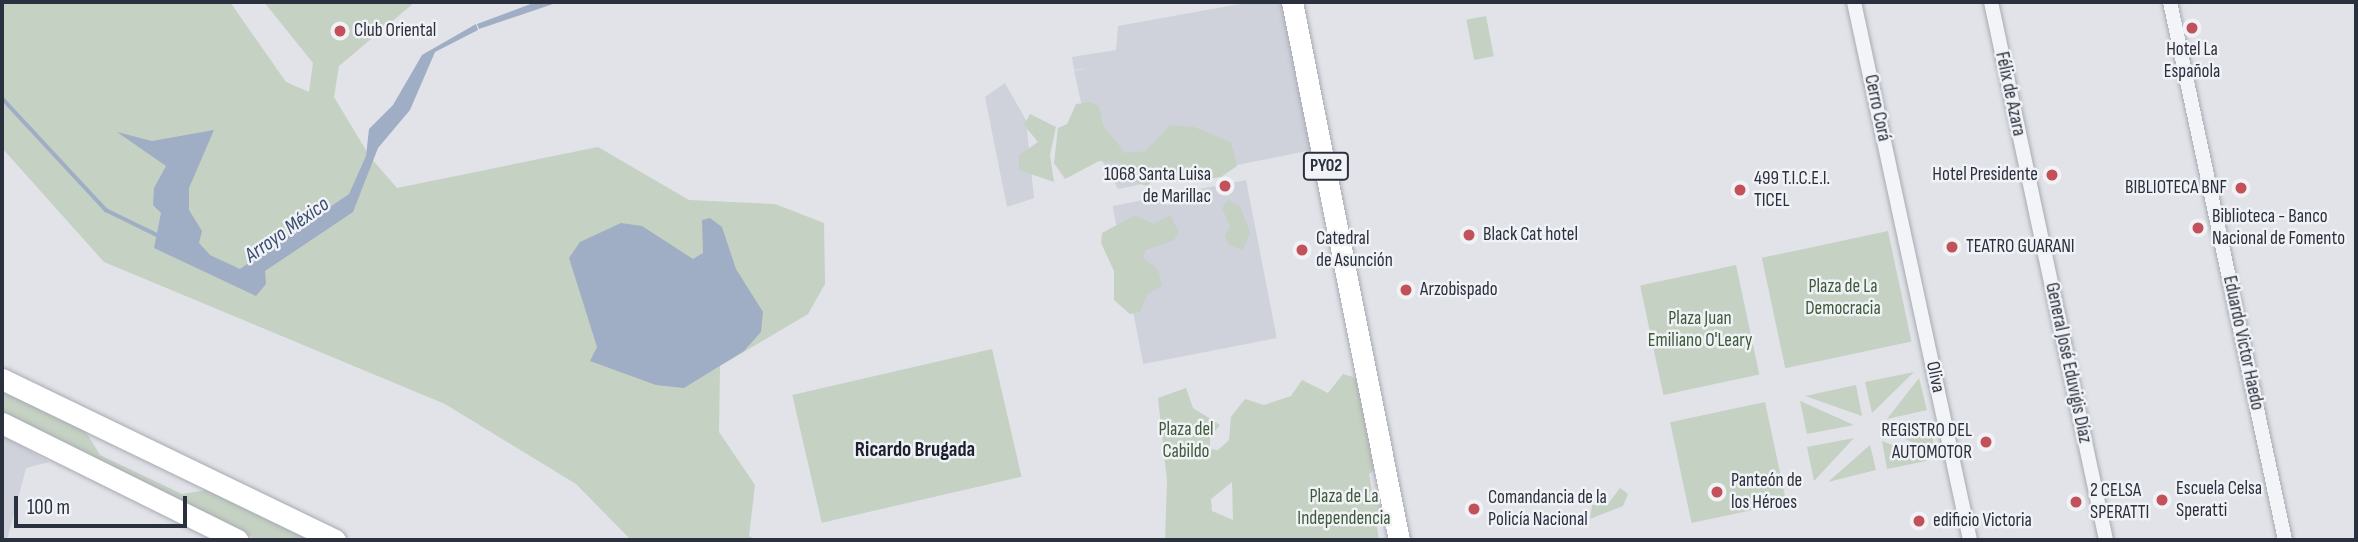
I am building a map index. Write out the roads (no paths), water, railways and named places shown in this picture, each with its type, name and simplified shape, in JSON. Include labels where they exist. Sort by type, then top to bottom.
[{"type":"highway","name":"PY02","points":[[1292,2],[1399,540]]},
{"type":"highway","points":[[2,379],[335,540]]},
{"type":"highway","points":[[2,423],[238,540]]},
{"type":"street","name":"Cerro Corá","points":[[1854,2],[1899,214]]},
{"type":"street","name":"Félix de Azara","points":[[1991,2],[2030,186]]},
{"type":"street","name":"Eduardo Victor Haedo","points":[[2170,2],[2285,540]]},
{"type":"street","name":"General José Eduvigis Díaz","points":[[2030,186],[2106,540]]},
{"type":"street","name":"Oliva","points":[[1899,214],[1970,540]]},
{"type":"water","points":[[536,2],[559,2],[479,29],[477,24]]},
{"type":"water","points":[[476,24],[478,30],[435,52],[410,110],[378,148],[353,212],[265,271],[266,284],[256,296],[154,248],[161,213],[153,205],[154,188],[166,166],[117,132],[152,141],[214,130],[189,188],[189,210],[202,231],[199,243],[210,255],[240,269],[349,194],[366,156],[369,129],[393,105],[422,55]]},
{"type":"water","points":[[710,218],[722,227],[736,269],[763,312],[761,332],[744,351],[684,388],[656,385],[590,361],[597,347],[569,258],[580,242],[621,223],[642,226],[693,259],[703,253],[702,220]]},
{"type":"waterway","name":"Arroyo México","points":[[2,98],[106,210],[159,236]]},
{"type":"place","name":"Hotel La Española","points":[[2192,28]]},
{"type":"place","name":"Club Oriental","points":[[340,31]]},
{"type":"place","name":"Hotel Presidente","points":[[2052,175]]},
{"type":"place","name":"1068 Santa Luisa de Marillac","points":[[1225,186]]},
{"type":"place","name":"BIBLIOTECA BNF","points":[[2241,188]]},
{"type":"place","name":"499 T.I.C.E.I. TICEL","points":[[1740,190]]},
{"type":"place","name":"Biblioteca - Banco Nacional de Fomento","points":[[2198,228]]},
{"type":"place","name":"Black Cat hotel","points":[[1469,235]]},
{"type":"place","name":"TEATRO GUARANI","points":[[1952,247]]},
{"type":"place","name":"Catedral de Asunción","points":[[1302,250]]},
{"type":"place","name":"Arzobispado","points":[[1406,290]]},
{"type":"place","name":"REGISTRO DEL AUTOMOTOR","points":[[1986,442]]},
{"type":"place","name":"Panteón de los Héroes","points":[[1717,492]]},
{"type":"place","name":"Escuela Celsa Speratti","points":[[2162,500]]},
{"type":"place","name":"2 CELSA SPERATTI","points":[[2076,502]]},
{"type":"place","name":"Comandancia de la Policía Nacional","points":[[1474,509]]},
{"type":"place","name":"edificio Victoria","points":[[1919,521]]},
{"type":"district","name":"Ricardo Brugada","points":[[915,450]]},
{"type":"park label","name":"Plaza de La Democracia","points":[[1843,298]]},
{"type":"park label","name":"Plaza Juan Emiliano O'Leary","points":[[1700,330]]},
{"type":"park label","name":"Plaza del Cabildo","points":[[1186,441]]},
{"type":"park label","name":"Plaza de La Independencia","points":[[1344,508]]}]
